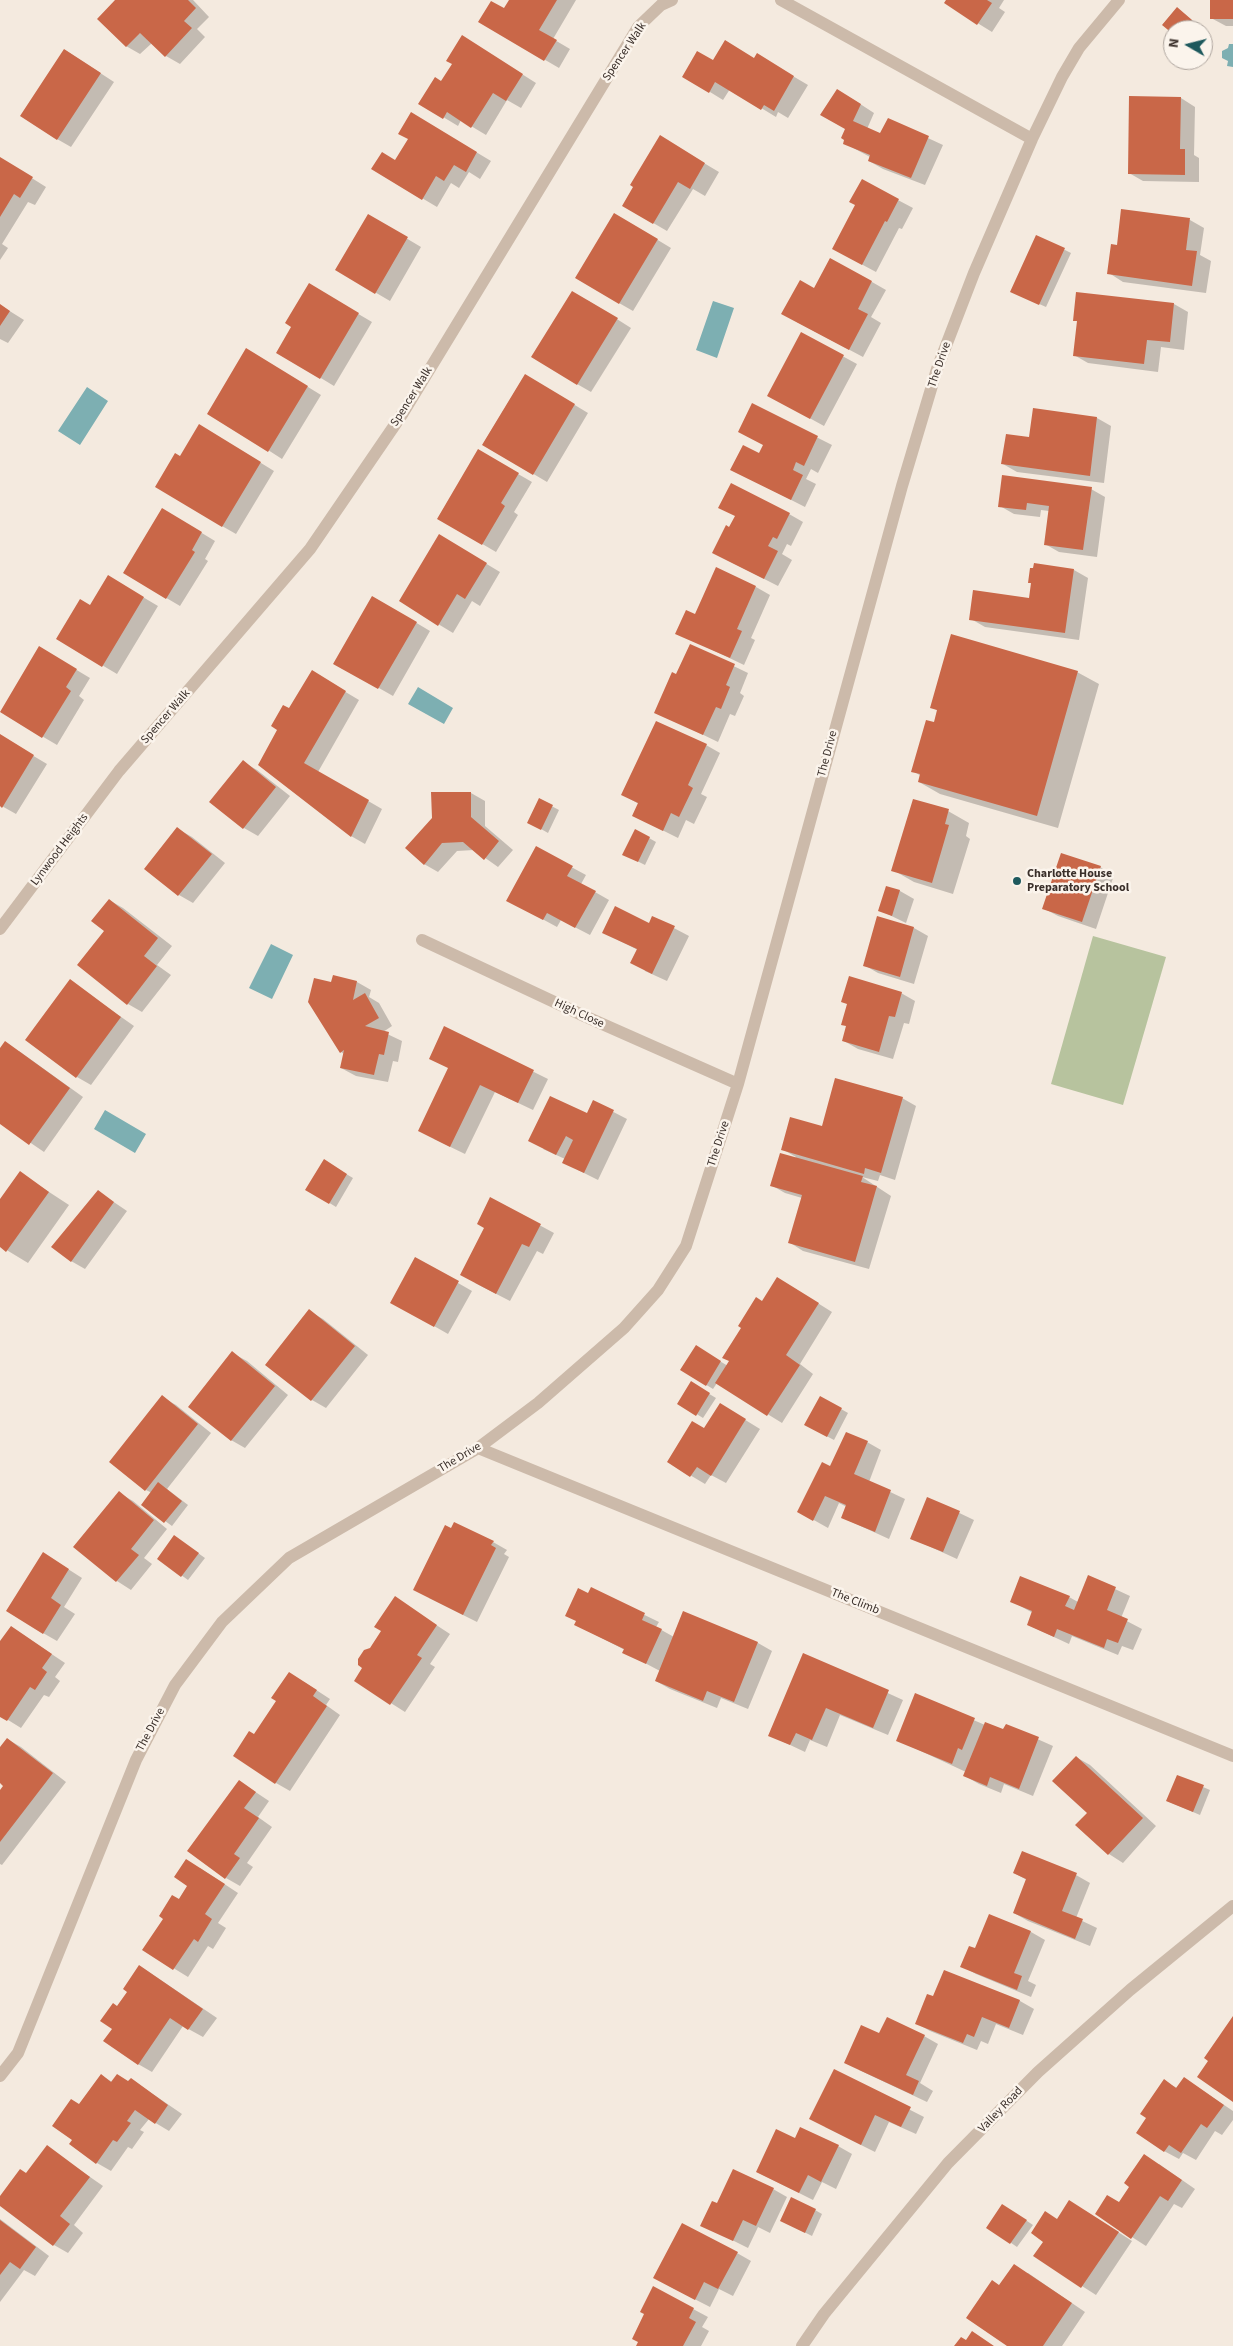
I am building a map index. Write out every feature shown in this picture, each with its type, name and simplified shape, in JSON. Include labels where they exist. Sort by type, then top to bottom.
[{"type":"street","name":"Spencer Walk","points":[[119,771],[310,549],[403,413],[638,28],[661,5],[672,0]]},
{"type":"street","points":[[781,0],[1032,139]]},
{"type":"street","name":"The Drive","points":[[0,2076],[18,2053],[136,1760],[175,1686],[222,1622],[289,1558],[478,1448],[538,1403],[624,1328],[658,1290],[686,1246],[738,1084],[894,513],[937,369],[974,274],[1032,139],[1062,77],[1079,48],[1119,0]]},
{"type":"street","name":"Lynwood Heights","points":[[0,929],[119,771]]},
{"type":"street","name":"High Close","points":[[422,940],[582,1015],[738,1084]]},
{"type":"street","name":"The Climb","points":[[478,1448],[1233,1756]]},
{"type":"street","name":"Valley Road","points":[[802,2346],[824,2314],[948,2163],[1038,2072],[1130,1990],[1233,1906]]},
{"type":"green space","points":[[1093,936],[1166,957],[1123,1105],[1051,1084]]},
{"type":"water","points":[[1229,44],[1233,44],[1233,67],[1227,66],[1228,61],[1222,58],[1222,51],[1228,48]]},
{"type":"water","points":[[713,301],[734,308],[717,358],[696,350]]},
{"type":"water","points":[[87,387],[108,401],[80,445],[58,431]]},
{"type":"water","points":[[418,687],[453,708],[444,724],[408,704]]},
{"type":"water","points":[[271,944],[293,955],[272,999],[249,988]]},
{"type":"water","points":[[105,1110],[146,1134],[135,1153],[94,1129]]},
{"type":"building","points":[[115,0],[188,0],[196,8],[184,21],[192,28],[165,57],[140,33],[126,47],[97,19]]},
{"type":"building","points":[[509,0],[557,0],[539,30],[557,40],[544,61],[478,22],[491,1],[504,8]]},
{"type":"building","points":[[946,0],[987,0],[992,3],[977,25],[944,3]]},
{"type":"building","points":[[1210,0],[1233,0],[1233,19],[1210,19]]},
{"type":"building","points":[[1177,7],[1192,20],[1166,20]]},
{"type":"building","points":[[462,35],[523,74],[506,101],[493,93],[471,128],[447,112],[443,119],[418,104],[435,77],[441,81],[452,64],[446,61]]},
{"type":"building","points":[[725,40],[754,58],[757,53],[794,76],[774,111],[764,105],[761,110],[715,82],[709,93],[682,77],[697,51],[713,60]]},
{"type":"building","points":[[64,49],[101,73],[57,140],[20,116]]},
{"type":"building","points":[[837,89],[861,104],[853,121],[880,133],[888,118],[929,136],[911,178],[868,161],[870,155],[843,144],[844,140],[841,138],[845,129],[820,115]]},
{"type":"building","points":[[1129,96],[1181,97],[1180,149],[1185,149],[1185,175],[1128,174]]},
{"type":"building","points":[[411,112],[477,152],[466,172],[454,165],[444,181],[436,176],[422,200],[371,169],[382,152],[395,160],[408,139],[398,134]]},
{"type":"building","points":[[660,135],[705,163],[690,189],[678,182],[653,224],[622,206],[633,187],[630,185]]},
{"type":"building","points":[[0,157],[33,177],[20,198],[14,194],[0,217]]},
{"type":"building","points":[[862,179],[899,199],[862,265],[832,249],[855,205],[849,202]]},
{"type":"building","points":[[1121,209],[1190,218],[1186,250],[1197,251],[1192,286],[1107,274],[1111,244],[1117,245]]},
{"type":"building","points":[[614,213],[658,239],[619,304],[575,278]]},
{"type":"building","points":[[368,214],[408,237],[375,294],[335,270]]},
{"type":"building","points":[[1036,235],[1065,248],[1039,305],[1010,292]]},
{"type":"building","points":[[830,258],[872,281],[858,309],[868,314],[849,350],[781,314],[800,280],[814,288]]},
{"type":"building","points":[[309,283],[359,313],[320,379],[276,353],[291,327],[285,323]]},
{"type":"building","points":[[572,291],[618,318],[577,385],[531,357]]},
{"type":"building","points":[[1076,292],[1174,303],[1170,342],[1147,340],[1144,364],[1073,356],[1077,321],[1073,321]]},
{"type":"building","points":[[0,304],[10,311],[0,326]]},
{"type":"building","points":[[801,332],[844,355],[810,419],[767,396]]},
{"type":"building","points":[[246,348],[308,386],[268,452],[207,414]]},
{"type":"building","points":[[525,374],[575,404],[533,475],[482,445]]},
{"type":"building","points":[[752,403],[818,436],[804,466],[796,462],[793,470],[803,475],[791,500],[730,470],[743,445],[759,453],[763,445],[738,432]]},
{"type":"building","points":[[1033,408],[1097,417],[1090,476],[1001,464],[1006,434],[1029,437]]},
{"type":"building","points":[[199,424],[261,462],[222,527],[155,487],[175,453],[180,456]]},
{"type":"building","points":[[478,449],[519,473],[501,503],[505,506],[482,545],[437,519]]},
{"type":"building","points":[[1002,475],[1092,487],[1083,550],[1044,545],[1049,506],[1027,503],[1026,510],[998,507]]},
{"type":"building","points":[[731,483],[790,513],[777,539],[773,537],[768,546],[778,551],[764,579],[712,553],[726,525],[729,527],[735,516],[718,508]]},
{"type":"building","points":[[162,508],[202,532],[192,550],[195,552],[166,599],[123,573]]},
{"type":"building","points":[[439,534],[487,563],[465,599],[457,594],[438,626],[399,601]]},
{"type":"building","points":[[1034,563],[1074,569],[1065,633],[969,620],[973,590],[1029,598],[1030,568],[1033,568]]},
{"type":"building","points":[[716,567],[756,586],[737,629],[742,631],[730,658],[675,634],[686,610],[695,614]]},
{"type":"building","points":[[108,575],[144,597],[102,667],[56,639],[80,599],[90,605]]},
{"type":"building","points":[[372,596],[417,622],[378,689],[333,664]]},
{"type":"building","points":[[951,634],[1078,671],[1037,816],[918,782],[920,774],[911,772],[926,720],[934,722],[937,710],[930,708]]},
{"type":"building","points":[[690,644],[735,664],[726,685],[730,687],[721,709],[716,707],[703,735],[654,713],[672,672],[676,674]]},
{"type":"building","points":[[39,646],[77,669],[66,687],[71,691],[42,738],[0,712]]},
{"type":"building","points":[[312,670],[346,691],[304,763],[369,800],[351,837],[258,765],[277,730],[271,726],[283,705],[289,708]]},
{"type":"building","points":[[656,721],[707,744],[688,785],[693,788],[679,817],[671,813],[663,831],[632,816],[638,803],[621,795]]},
{"type":"building","points":[[0,734],[34,755],[2,808],[0,806]]},
{"type":"building","points":[[243,760],[276,787],[243,829],[209,802]]},
{"type":"building","points":[[431,792],[471,792],[471,817],[499,841],[484,860],[463,842],[442,843],[424,865],[405,848],[432,818]]},
{"type":"building","points":[[539,798],[553,805],[541,830],[527,823]]},
{"type":"building","points":[[913,799],[949,809],[945,824],[949,825],[932,883],[891,871]]},
{"type":"building","points":[[177,827],[212,854],[178,896],[144,869]]},
{"type":"building","points":[[635,829],[650,837],[638,862],[622,855]]},
{"type":"building","points":[[536,846],[573,866],[567,876],[596,891],[575,928],[547,913],[543,920],[506,901]]},
{"type":"building","points":[[1061,853],[1101,866],[1082,922],[1042,909]]},
{"type":"building","points":[[886,886],[900,890],[892,916],[878,911]]},
{"type":"building","points":[[109,899],[158,938],[144,956],[157,966],[127,1005],[77,965],[104,931],[91,921]]},
{"type":"building","points":[[615,906],[649,923],[652,916],[675,926],[652,974],[630,963],[637,949],[602,933]]},
{"type":"building","points":[[877,916],[914,927],[900,977],[863,966]]},
{"type":"building","points":[[333,975],[357,981],[353,1000],[365,993],[379,1018],[365,1026],[389,1032],[384,1055],[379,1054],[374,1075],[340,1068],[344,1050],[340,1053],[308,1002],[314,978],[331,982]]},
{"type":"building","points":[[849,976],[902,992],[895,1017],[889,1016],[879,1052],[842,1041],[846,1026],[841,1025],[847,1004],[841,1002]]},
{"type":"building","points":[[70,979],[121,1017],[76,1078],[25,1040]]},
{"type":"building","points":[[444,1026],[534,1070],[518,1103],[480,1085],[450,1147],[418,1131],[448,1068],[429,1059]]},
{"type":"building","points":[[5,1041],[70,1088],[29,1145],[0,1124],[0,1048]]},
{"type":"building","points":[[835,1078],[903,1097],[881,1173],[865,1168],[864,1174],[781,1150],[790,1117],[822,1126]]},
{"type":"building","points":[[550,1096],[587,1113],[593,1100],[614,1110],[584,1173],[562,1163],[573,1140],[566,1136],[556,1155],[528,1141]]},
{"type":"building","points":[[780,1153],[863,1176],[861,1182],[877,1186],[855,1262],[788,1243],[802,1195],[770,1186]]},
{"type":"building","points":[[324,1159],[347,1174],[329,1204],[305,1190]]},
{"type":"building","points":[[20,1171],[49,1192],[6,1252],[0,1247],[0,1199]]},
{"type":"building","points":[[98,1190],[114,1202],[71,1262],[51,1247]]},
{"type":"building","points":[[490,1197],[541,1224],[529,1247],[522,1244],[496,1294],[460,1275],[484,1228],[477,1224]]},
{"type":"building","points":[[415,1257],[459,1281],[434,1327],[390,1303]]},
{"type":"building","points":[[777,1277],[819,1303],[786,1355],[800,1365],[767,1416],[715,1383],[729,1361],[722,1358],[741,1328],[738,1326],[756,1297],[762,1301]]},
{"type":"building","points":[[309,1309],[355,1346],[311,1401],[265,1365]]},
{"type":"building","points":[[696,1345],[721,1361],[706,1386],[680,1370]]},
{"type":"building","points":[[232,1351],[275,1386],[231,1441],[188,1407]]},
{"type":"building","points":[[691,1381],[710,1393],[696,1416],[677,1404]]},
{"type":"building","points":[[162,1395],[198,1424],[145,1491],[109,1462]]},
{"type":"building","points":[[820,1396],[842,1408],[827,1437],[804,1425]]},
{"type":"building","points":[[720,1403],[746,1419],[711,1476],[697,1467],[690,1477],[667,1462],[692,1421],[704,1428]]},
{"type":"building","points":[[846,1432],[868,1441],[854,1474],[891,1490],[875,1532],[841,1518],[846,1505],[825,1496],[813,1521],[797,1512],[822,1462],[830,1466]]},
{"type":"building","points":[[158,1482],[182,1501],[164,1523],[141,1505]]},
{"type":"building","points":[[119,1491],[154,1520],[131,1549],[139,1555],[116,1582],[73,1547]]},
{"type":"building","points":[[927,1497],[960,1511],[943,1552],[910,1539]]},
{"type":"building","points":[[454,1522],[494,1541],[491,1545],[496,1548],[463,1615],[413,1590],[445,1525],[451,1528]]},
{"type":"building","points":[[174,1535],[199,1553],[181,1577],[157,1559]]},
{"type":"building","points":[[43,1552],[69,1569],[51,1598],[61,1605],[43,1634],[6,1611]]},
{"type":"building","points":[[1088,1575],[1116,1587],[1107,1610],[1128,1619],[1118,1643],[1107,1639],[1104,1648],[1057,1629],[1054,1637],[1027,1625],[1032,1611],[1010,1602],[1020,1576],[1070,1596],[1065,1606],[1074,1610]]},
{"type":"building","points":[[591,1587],[645,1613],[642,1620],[662,1629],[646,1664],[622,1653],[624,1649],[574,1625],[576,1621],[565,1616],[578,1588],[588,1593]]},
{"type":"building","points":[[395,1596],[437,1625],[417,1655],[422,1658],[390,1705],[354,1681],[362,1668],[358,1665],[358,1659],[364,1650],[370,1648],[381,1631],[374,1627]]},
{"type":"building","points":[[683,1611],[758,1642],[734,1702],[707,1691],[703,1701],[655,1681]]},
{"type":"building","points":[[11,1626],[52,1654],[42,1668],[47,1672],[35,1690],[30,1687],[7,1721],[0,1717],[0,1641]]},
{"type":"building","points":[[803,1653],[889,1690],[873,1728],[826,1708],[812,1740],[796,1733],[790,1745],[768,1736]]},
{"type":"building","points":[[289,1672],[317,1690],[313,1696],[327,1706],[275,1784],[233,1756],[249,1731],[254,1734],[276,1701],[271,1698]]},
{"type":"building","points":[[915,1693],[975,1718],[962,1750],[958,1748],[952,1764],[896,1741]]},
{"type":"building","points":[[985,1722],[1003,1729],[1006,1724],[1039,1737],[1019,1789],[990,1777],[987,1786],[963,1776]]},
{"type":"building","points":[[7,1738],[53,1773],[0,1842],[0,1790],[3,1786],[0,1783],[0,1747]]},
{"type":"building","points":[[1076,1756],[1143,1818],[1108,1855],[1075,1825],[1087,1813],[1052,1781]]},
{"type":"building","points":[[1177,1775],[1204,1785],[1193,1812],[1166,1801]]},
{"type":"building","points":[[239,1780],[256,1792],[244,1808],[259,1818],[234,1854],[240,1858],[225,1879],[187,1851]]},
{"type":"building","points":[[1022,1851],[1077,1873],[1062,1911],[1083,1919],[1075,1939],[1013,1913],[1026,1879],[1013,1873]]},
{"type":"building","points":[[186,1859],[225,1884],[205,1914],[212,1919],[198,1942],[194,1939],[173,1970],[142,1950],[163,1919],[159,1916],[172,1895],[179,1899],[187,1886],[174,1877]]},
{"type":"building","points":[[989,1914],[1031,1931],[1014,1973],[1022,1976],[1017,1990],[960,1967],[969,1946],[975,1948]]},
{"type":"building","points":[[139,1965],[203,2009],[188,2030],[170,2018],[138,2065],[103,2041],[112,2029],[100,2021],[113,2003],[117,2006],[127,1992],[123,1989]]},
{"type":"building","points":[[944,1970],[1020,2000],[1009,2028],[982,2017],[974,2037],[967,2034],[963,2043],[915,2024],[927,1994],[933,1996]]},
{"type":"building","points":[[1233,2016],[1233,2102],[1197,2077],[1208,2061],[1204,2058]]},
{"type":"building","points":[[887,2017],[925,2035],[906,2075],[919,2081],[913,2095],[844,2063],[861,2025],[879,2033]]},
{"type":"building","points":[[834,2069],[911,2107],[901,2127],[875,2115],[861,2145],[809,2119]]},
{"type":"building","points":[[101,2074],[111,2082],[117,2074],[128,2081],[131,2078],[168,2105],[155,2124],[135,2110],[127,2121],[131,2123],[117,2142],[113,2140],[96,2164],[69,2144],[72,2140],[52,2126],[71,2099],[79,2104]]},
{"type":"building","points":[[1184,2077],[1224,2105],[1207,2128],[1201,2124],[1181,2153],[1169,2145],[1164,2152],[1136,2133],[1146,2118],[1140,2114],[1164,2079],[1176,2088]]},
{"type":"building","points":[[800,2127],[839,2145],[821,2182],[808,2175],[799,2193],[756,2172],[776,2129],[795,2138]]},
{"type":"building","points":[[47,2145],[90,2177],[60,2216],[70,2224],[53,2246],[0,2206],[0,2196],[20,2169],[26,2173]]},
{"type":"building","points":[[1144,2154],[1182,2180],[1168,2201],[1160,2196],[1131,2239],[1095,2214],[1107,2195],[1119,2202],[1129,2187],[1124,2183]]},
{"type":"building","points":[[733,2169],[774,2188],[756,2226],[743,2220],[733,2241],[700,2226],[712,2201],[717,2203]]},
{"type":"building","points":[[791,2197],[816,2209],[805,2233],[780,2221]]},
{"type":"building","points":[[1069,2200],[1119,2232],[1081,2288],[1033,2256],[1043,2242],[1031,2233],[1045,2211],[1057,2219]]},
{"type":"building","points":[[1002,2204],[1027,2220],[1010,2244],[986,2228]]},
{"type":"building","points":[[0,2220],[36,2247],[20,2269],[10,2262],[0,2275]]},
{"type":"building","points":[[682,2223],[738,2252],[718,2289],[704,2282],[695,2300],[653,2278]]},
{"type":"building","points":[[1014,2264],[1072,2303],[1043,2346],[1007,2346],[966,2318],[992,2280],[999,2285]]},
{"type":"building","points":[[653,2286],[694,2308],[689,2318],[696,2322],[683,2346],[636,2346],[638,2342],[632,2339],[644,2314],[640,2312]]},
{"type":"building","points":[[972,2331],[994,2346],[954,2346],[961,2337],[966,2340]]},
{"type":"place","name":"Charlotte House Preparatory School","points":[[1017,881]]}]
